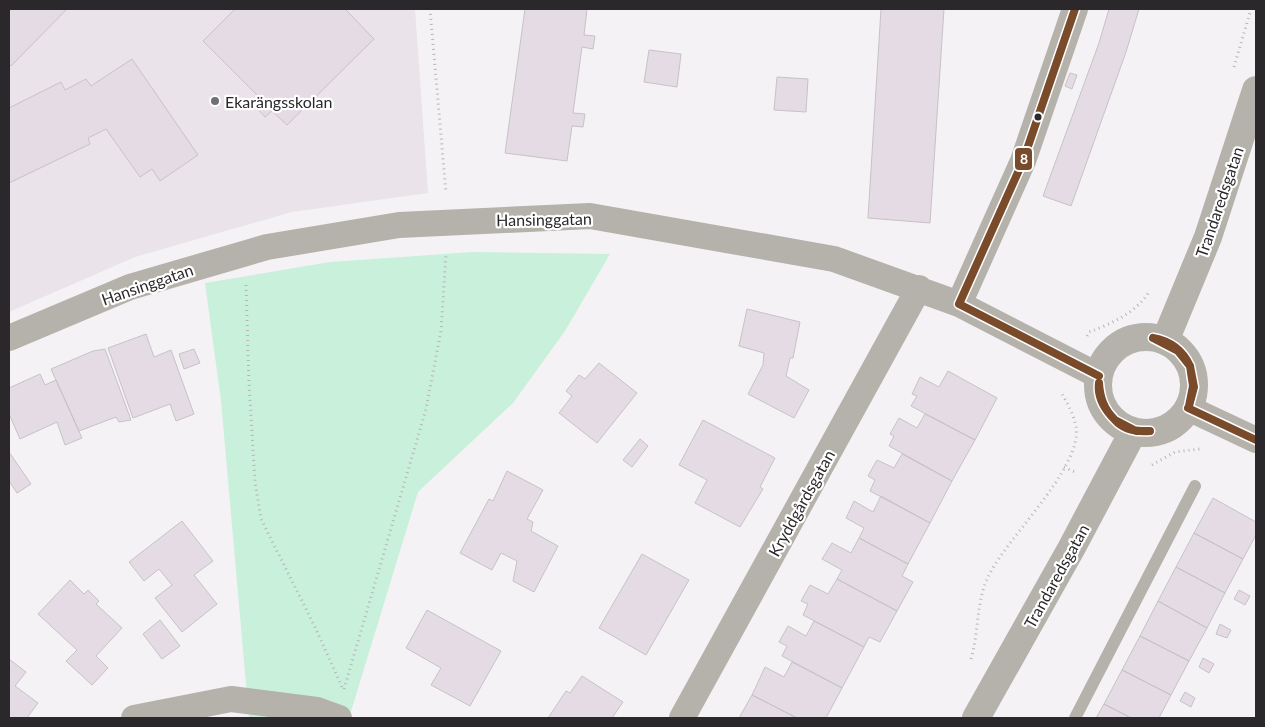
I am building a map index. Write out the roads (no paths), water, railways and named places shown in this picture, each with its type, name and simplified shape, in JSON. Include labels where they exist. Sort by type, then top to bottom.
[{"type":"street","points":[[959,304],[1023,161],[1075,9]]},
{"type":"street","name":"Trandaredsgatan","points":[[1166,341],[1208,237],[1256,90]]},
{"type":"street","name":"Hansinggatan","points":[[9,338],[130,287],[267,247],[400,225],[590,216],[834,259],[919,288],[959,304],[1098,376]]},
{"type":"street","name":"Kryddgårdsgatan","points":[[682,718],[919,288]]},
{"type":"street","points":[[1144,337],[1166,341],[1177,348],[1192,370],[1193,396],[1188,408],[1178,421],[1165,430],[1149,433],[1133,432],[1117,424],[1105,411],[1098,394],[1098,376],[1103,362],[1112,351],[1124,342],[1144,337]]},
{"type":"street","points":[[1188,408],[1256,440]]},
{"type":"street","name":"Trandaredsgatan","points":[[976,718],[1072,549],[1103,486],[1133,432]]},
{"type":"street","points":[[134,718],[231,699],[317,710],[339,718]]},
{"type":"lane","points":[[1075,718],[1195,486]]},
{"type":"place","name":"Ekarängsskolan","points":[[215,101]]}]
